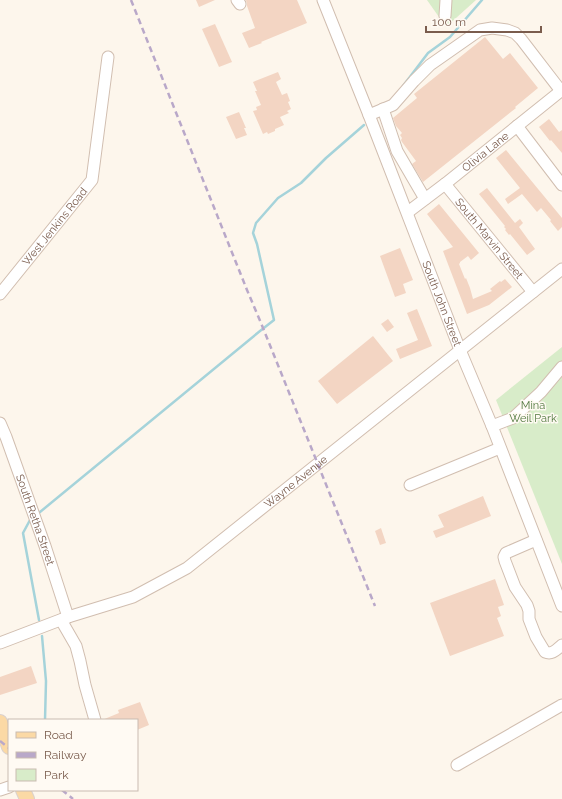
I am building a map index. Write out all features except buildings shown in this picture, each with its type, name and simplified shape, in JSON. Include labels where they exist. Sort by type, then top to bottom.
[{"type":"main road","points":[[0,722],[8,744]]},
{"type":"street","name":"South John Street","points":[[323,0],[408,212],[460,350],[492,426],[562,606]]},
{"type":"street","points":[[445,16],[446,0]]},
{"type":"street","points":[[369,115],[393,105],[414,80],[430,65],[480,30],[492,28],[507,30],[515,33],[561,91]]},
{"type":"street","name":"West Jenkins Road","points":[[0,294],[92,180],[108,57]]},
{"type":"street","name":"Olivia Lane","points":[[408,212],[561,91]]},
{"type":"street","points":[[383,109],[397,151],[425,199]]},
{"type":"street","points":[[517,126],[562,185]]},
{"type":"street","name":"South Marvin Street","points":[[445,184],[533,292]]},
{"type":"street","name":"Wayne Avenue","points":[[0,643],[65,619],[133,597],[187,568],[562,269]]},
{"type":"street","points":[[492,426],[514,418],[541,392],[562,367]]},
{"type":"street","name":"South Retha Street","points":[[0,423],[3,439],[45,546],[65,619],[76,646],[95,719]]},
{"type":"street","points":[[410,485],[500,448]]},
{"type":"street","points":[[536,540],[506,553],[504,557],[515,587],[527,605],[529,619],[536,637],[545,652],[552,653],[562,645]]},
{"type":"street","points":[[457,766],[562,705]]},
{"type":"green space","points":[[427,0],[476,0],[446,27]]},
{"type":"green space","name":"Mina Weil Park","points":[[562,347],[562,564],[496,400]]},
{"type":"waterway","points":[[403,86],[428,53],[450,37],[482,0]]},
{"type":"waterway","points":[[40,512],[274,320],[257,244],[253,233],[256,223],[278,198],[301,183],[326,158],[364,125]]},
{"type":"waterway","points":[[30,520],[23,533],[39,620]]},
{"type":"waterway","points":[[42,636],[46,681],[45,719]]},
{"type":"railway","points":[[131,0],[375,606]]},
{"type":"railway","points":[[0,741],[8,747]]},
{"type":"railway","points":[[63,791],[73,799]]}]
